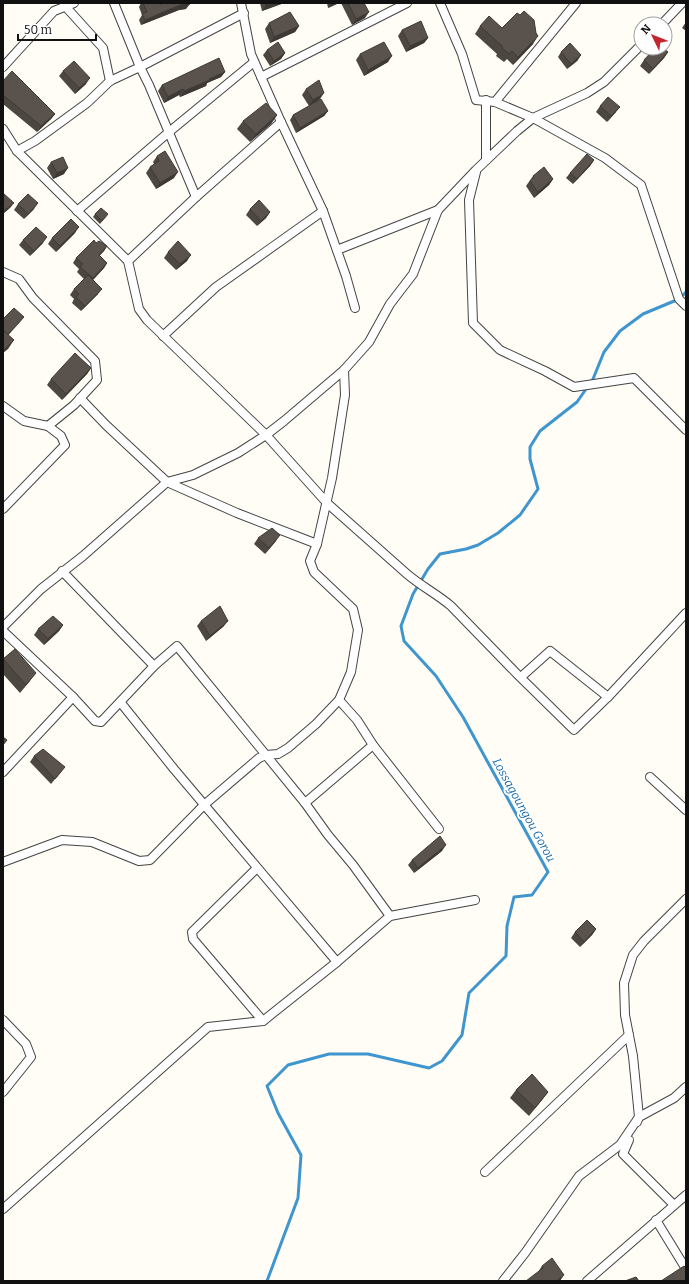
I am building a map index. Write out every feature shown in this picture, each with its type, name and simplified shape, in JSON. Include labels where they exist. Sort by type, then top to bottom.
[{"type":"street","points":[[3,67],[54,11],[74,3]]},
{"type":"street","points":[[114,3],[196,197]]},
{"type":"street","points":[[241,3],[251,54],[323,211],[346,276],[355,308]]},
{"type":"street","points":[[261,77],[406,3]]},
{"type":"street","points":[[440,3],[462,54],[476,100],[495,102],[533,118],[605,158],[641,185],[679,299],[686,306]]},
{"type":"street","points":[[495,102],[576,3]]},
{"type":"street","points":[[670,16],[682,3]]},
{"type":"street","points":[[65,6],[103,48],[110,81]]},
{"type":"street","points":[[17,151],[35,141],[87,103],[110,81],[244,13]]},
{"type":"street","points":[[3,627],[41,589],[83,556],[166,482],[193,475],[238,453],[284,421],[344,370],[369,342],[390,304],[413,274],[438,210],[486,160],[533,118],[601,85],[633,53]]},
{"type":"street","points":[[77,211],[254,62]]},
{"type":"street","points":[[486,100],[486,160]]},
{"type":"street","points":[[128,261],[196,197],[281,122]]},
{"type":"street","points":[[3,129],[17,151],[128,261],[139,309],[147,320],[266,434],[327,503],[407,574],[446,602],[574,730],[608,697],[686,613]]},
{"type":"street","points":[[476,170],[469,200],[473,322],[500,350],[545,371],[574,387],[634,378],[686,430]]},
{"type":"street","points":[[337,250],[438,210]]},
{"type":"street","points":[[163,336],[216,287],[323,211]]},
{"type":"street","points":[[3,272],[19,279],[33,298],[95,361],[97,380],[74,405],[48,426]]},
{"type":"street","points":[[3,862],[62,840],[92,842],[139,861],[150,860],[204,805],[259,758],[266,755],[278,754],[288,748],[316,724],[338,700],[351,672],[358,630],[353,609],[314,572],[310,561],[317,544],[327,503],[345,395],[344,370]]},
{"type":"street","points":[[80,398],[106,426],[166,482],[237,513],[317,544]]},
{"type":"street","points":[[3,406],[24,421],[48,426],[61,436],[65,444],[3,509]]},
{"type":"street","points":[[62,571],[154,666]]},
{"type":"street","points":[[3,631],[73,697],[95,721],[101,722],[121,703],[154,666],[177,646],[266,755],[328,836],[353,865],[390,916]]},
{"type":"street","points":[[521,677],[550,651],[608,697]]},
{"type":"street","points":[[3,772],[73,697]]},
{"type":"street","points":[[338,700],[357,720],[373,745],[439,829]]},
{"type":"street","points":[[121,703],[204,805],[337,962]]},
{"type":"street","points":[[304,803],[373,745]]},
{"type":"street","points":[[650,777],[686,810]]},
{"type":"street","points":[[257,868],[192,932],[193,939],[263,1021]]},
{"type":"street","points":[[674,1205],[623,1154],[639,1117],[629,1035],[625,1015],[624,983],[633,955],[644,941],[686,899]]},
{"type":"street","points":[[3,1209],[208,1027],[263,1021],[337,962],[390,916],[475,900]]},
{"type":"street","points":[[3,1020],[26,1044],[31,1057],[3,1092]]},
{"type":"street","points":[[485,1172],[629,1035]]},
{"type":"street","points":[[503,1281],[525,1253],[579,1176],[620,1145],[639,1117],[674,1098],[686,1087]]},
{"type":"street","points":[[588,1281],[686,1195]]},
{"type":"street","points":[[656,1220],[686,1269]]},
{"type":"building","points":[[143,3],[158,3],[159,5],[164,3],[190,4],[182,4],[145,20],[142,14],[147,12]]},
{"type":"building","points":[[348,3],[364,3],[369,12],[356,19]]},
{"type":"building","points":[[524,11],[534,20],[536,33],[538,36],[518,57],[512,51],[509,54],[480,26],[489,16],[502,28],[517,13],[520,15]]},
{"type":"building","points":[[290,12],[299,26],[274,37],[269,23]]},
{"type":"building","points":[[421,21],[428,38],[410,46],[402,30]]},
{"type":"building","points":[[278,42],[285,53],[274,61],[267,50]]},
{"type":"building","points":[[384,42],[392,56],[368,70],[360,54]]},
{"type":"building","points":[[570,43],[581,55],[571,64],[561,52]]},
{"type":"building","points":[[648,56],[664,56],[653,69],[644,60]]},
{"type":"building","points":[[219,58],[225,72],[184,91],[183,89],[168,97],[162,85]]},
{"type":"building","points":[[74,61],[90,78],[79,88],[63,71]]},
{"type":"building","points":[[12,71],[55,114],[41,126],[3,95],[3,81]]},
{"type":"building","points":[[319,80],[324,93],[313,100],[306,89]]},
{"type":"building","points":[[608,97],[620,107],[611,116],[600,106]]},
{"type":"building","points":[[321,99],[328,111],[300,128],[293,115]]},
{"type":"building","points":[[266,103],[277,115],[256,134],[243,121]]},
{"type":"building","points":[[165,151],[178,172],[160,183],[150,167],[159,161],[157,156]]},
{"type":"building","points":[[587,154],[594,160],[577,179],[570,173]]},
{"type":"building","points":[[63,157],[68,168],[57,173],[51,162]]},
{"type":"building","points":[[544,167],[553,179],[538,192],[530,181],[534,177],[533,176]]},
{"type":"building","points":[[3,193],[14,203],[3,211]]},
{"type":"building","points":[[28,194],[38,203],[28,214],[18,204]]},
{"type":"building","points":[[259,200],[270,212],[261,221],[250,209]]},
{"type":"building","points":[[101,208],[108,214],[102,221],[95,214]]},
{"type":"building","points":[[71,219],[79,227],[60,246],[52,238]]},
{"type":"building","points":[[36,227],[47,237],[34,251],[23,240]]},
{"type":"building","points":[[94,240],[96,243],[99,241],[107,246],[99,255],[107,263],[93,278],[80,267],[83,264],[76,258]]},
{"type":"building","points":[[178,241],[191,255],[180,264],[168,252]]},
{"type":"building","points":[[88,275],[102,289],[85,306],[76,297],[79,294],[74,289]]},
{"type":"building","points":[[14,308],[24,317],[8,334],[3,330],[3,319]]},
{"type":"building","points":[[3,330],[14,340],[3,351]]},
{"type":"building","points":[[75,353],[91,368],[66,394],[51,379]]},
{"type":"building","points":[[272,528],[280,535],[269,548],[258,538]]},
{"type":"building","points":[[220,606],[228,621],[210,636],[201,621]]},
{"type":"building","points":[[53,616],[63,625],[48,639],[38,629]]},
{"type":"building","points":[[15,649],[36,673],[26,685],[3,659]]},
{"type":"building","points":[[3,737],[7,740],[3,745]]},
{"type":"building","points":[[43,749],[65,767],[55,779],[34,756]]},
{"type":"building","points":[[440,836],[446,845],[418,868],[412,860]]},
{"type":"building","points":[[587,920],[596,929],[584,942],[575,932]]},
{"type":"building","points":[[532,1074],[548,1092],[535,1108],[516,1090]]},
{"type":"building","points":[[552,1258],[564,1275],[556,1281],[526,1281],[543,1268],[542,1266]]},
{"type":"building","points":[[684,1266],[686,1268],[686,1281],[661,1281]]},
{"type":"building","points":[[636,1277],[639,1281],[625,1281]]},
{"type":"waterway","name":"Lossagoungou Gorou","points":[[267,1281],[298,1198],[301,1155],[278,1113],[267,1086],[288,1065],[329,1054],[368,1054],[429,1068],[442,1061],[462,1035],[469,993],[506,956],[507,926],[514,897],[532,895],[548,872],[463,717],[436,676],[404,641],[401,626],[413,594],[428,569],[440,554],[478,545],[498,533],[520,515],[538,489],[530,459],[530,447],[540,431],[577,402],[593,379],[604,352],[620,331],[643,314],[679,299],[686,292]]}]
